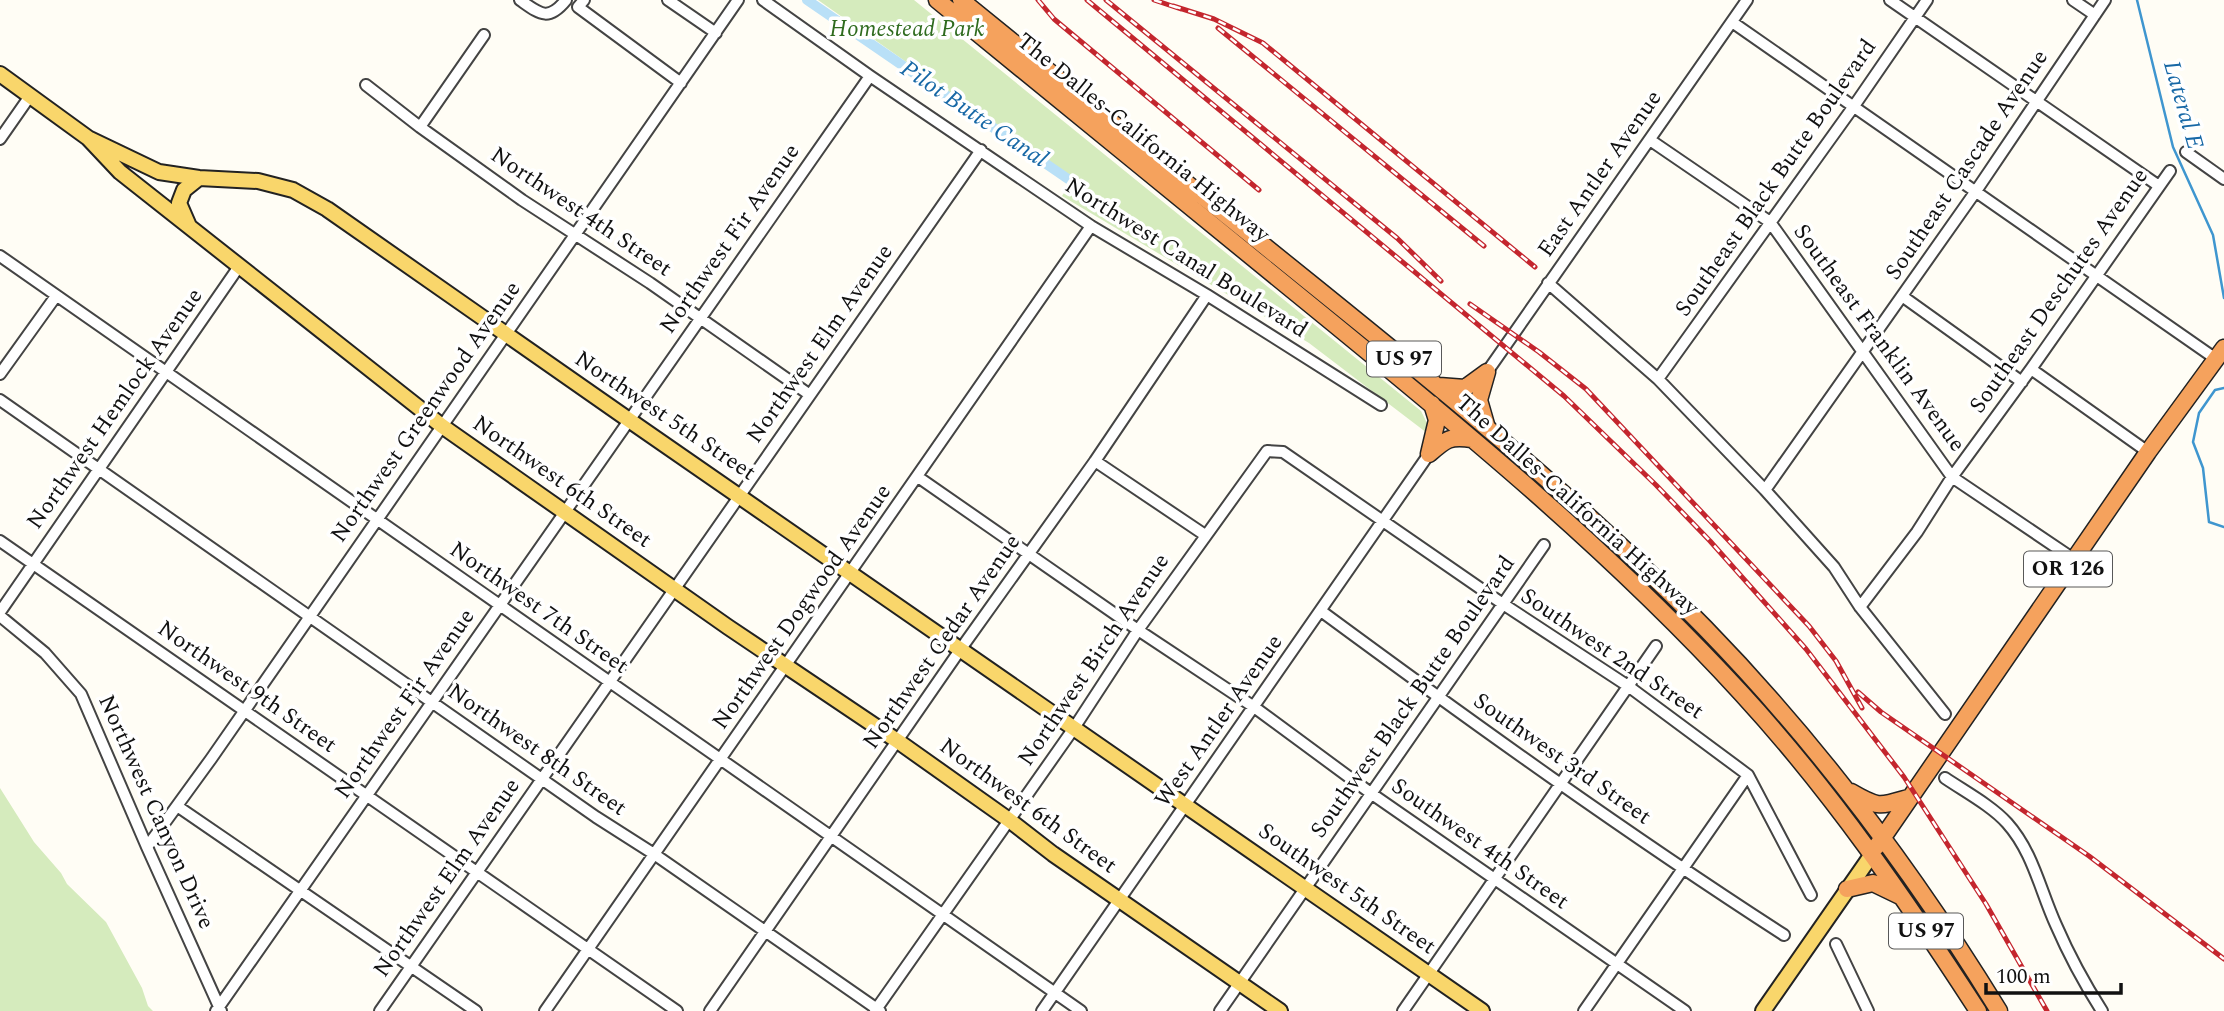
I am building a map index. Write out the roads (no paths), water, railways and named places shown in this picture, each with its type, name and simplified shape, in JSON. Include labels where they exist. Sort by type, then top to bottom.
[{"type":"highway","name":"The Dalles-California Highway","points":[[937,0],[1432,404],[1600,551],[1694,643],[1789,748],[1872,853],[1978,1011]]},
{"type":"highway","name":"The Dalles-California Highway","points":[[961,0],[1438,386],[1612,537],[1707,630],[1846,789],[1972,967],[1999,1011]]},
{"type":"highway","name":"OR 126","points":[[1872,853],[2148,452],[2220,354]]},
{"type":"highway","points":[[1438,386],[1465,388],[1487,372]]},
{"type":"highway","points":[[1487,372],[1479,400],[1487,428]]},
{"type":"highway","points":[[1429,454],[1437,420],[1432,404]]},
{"type":"highway","points":[[1429,454],[1448,439],[1472,439]]},
{"type":"highway","points":[[1846,789],[1874,805],[1881,806],[1913,795]]},
{"type":"highway","points":[[1847,889],[1873,883],[1905,899]]},
{"type":"main road","name":"Northwest 6th Street","points":[[0,74],[88,138],[120,172],[442,426],[564,513],[899,742],[1119,900],[1280,1011]]},
{"type":"main road","name":"Northwest 5th Street","points":[[88,138],[159,172],[199,178],[258,181],[293,190],[327,209],[1185,806]]},
{"type":"main road","points":[[190,228],[179,203],[184,190],[199,178]]},
{"type":"main road","name":"Southwest 5th Street","points":[[1185,806],[1482,1011]]},
{"type":"main road","points":[[1763,1011],[1872,853]]},
{"type":"street","points":[[520,0],[538,13],[548,15],[558,10],[566,0]]},
{"type":"street","points":[[584,0],[578,7],[681,83]]},
{"type":"street","points":[[668,0],[716,33]]},
{"type":"street","name":"Northwest Greenwood Avenue","points":[[147,847],[738,0]]},
{"type":"street","name":"Northwest Canal Boulevard","points":[[763,0],[1091,226],[1207,295],[1381,405]]},
{"type":"street","name":"East Antler Avenue","points":[[1487,372],[1747,0]]},
{"type":"street","points":[[1890,0],[2159,186]]},
{"type":"street","name":"Southeast Black Butte Boulevard","points":[[1658,379],[1927,0]]},
{"type":"street","points":[[2073,0],[2095,15]]},
{"type":"street","name":"Southeast Cascade Avenue","points":[[1765,490],[1976,191],[2105,0]]},
{"type":"street","points":[[1732,22],[2097,274],[2220,354]]},
{"type":"street","points":[[420,127],[484,35]]},
{"type":"street","name":"Northwest Fir Avenue","points":[[219,1010],[870,76]]},
{"type":"street","name":"Northwest 4th Street","points":[[366,85],[420,127],[575,236],[650,283],[810,395]]},
{"type":"street","points":[[0,139],[30,96]]},
{"type":"street","name":"Southeast Franklin Avenue","points":[[1650,140],[1770,222],[1952,477],[2075,560]]},
{"type":"street","name":"Northwest Elm Avenue","points":[[380,1011],[981,150]]},
{"type":"street","points":[[2186,152],[2224,179]]},
{"type":"street","name":"Southeast Deschutes Avenue","points":[[1860,607],[1917,532],[1952,477],[2170,171]]},
{"type":"street","name":"Northwest Dogwood Avenue","points":[[545,1011],[1091,226]]},
{"type":"street","name":"Northwest 7th Street","points":[[0,256],[1081,1011]]},
{"type":"street","name":"Northwest Hemlock Avenue","points":[[0,614],[240,265]]},
{"type":"street","points":[[1548,283],[1658,379],[1765,490],[1834,567],[1860,607],[1945,714]]},
{"type":"street","name":"Northwest Cedar Avenue","points":[[710,1011],[899,742],[960,650],[1095,461],[1207,295]]},
{"type":"street","points":[[0,374],[56,296]]},
{"type":"street","points":[[1902,296],[2022,382]]},
{"type":"street","points":[[2031,369],[2148,452]]},
{"type":"street","name":"Northwest 8th Street","points":[[0,400],[877,1010]]},
{"type":"street","name":"Northwest Birch Avenue","points":[[877,1010],[1205,535],[1267,451],[1283,452]]},
{"type":"street","name":"Southwest 2nd Street","points":[[1283,452],[1503,604],[1628,686],[1748,775]]},
{"type":"street","name":"West Antler Avenue","points":[[1042,1011],[1429,454]]},
{"type":"street","points":[[1095,461],[1205,535]]},
{"type":"street","points":[[918,477],[1254,707]]},
{"type":"street","name":"Northwest 9th Street","points":[[0,541],[677,1011]]},
{"type":"street","name":"Southwest Black Butte Boulevard","points":[[1220,1011],[1544,545]]},
{"type":"street","name":"Southwest 3rd Street","points":[[1321,611],[1438,698],[1682,870],[1784,935]]},
{"type":"street","name":"Northwest Canyon Drive","points":[[0,614],[45,653],[82,694],[219,1010]]},
{"type":"street","points":[[1403,1011],[1656,646]]},
{"type":"street","name":"Southwest 4th Street","points":[[1254,707],[1372,794],[1685,1011]]},
{"type":"street","points":[[1584,1011],[1748,775],[1811,895]]},
{"type":"street","points":[[1945,778],[2005,821],[2017,837],[2040,879],[2054,922],[2078,974],[2102,1011]]},
{"type":"street","points":[[177,806],[476,1011]]},
{"type":"street","points":[[1836,944],[1868,1011]]},
{"type":"waterway","name":"Pilot Butte Canal","points":[[807,0],[1071,181]]},
{"type":"waterway","name":"Lateral E","points":[[2137,0],[2173,147],[2213,235],[2224,298]]},
{"type":"waterway","name":"Lateral E","points":[[2224,388],[2215,390],[2199,413],[2193,442],[2203,468],[2209,522],[2224,527]]},
{"type":"railway","points":[[1038,0],[1054,19],[1259,190]]},
{"type":"railway","points":[[1087,0],[1564,396],[1710,541],[1806,649],[1904,777],[1986,904],[2047,1011]]},
{"type":"railway","points":[[1106,0],[1397,238],[1441,281]]},
{"type":"railway","points":[[1154,0],[1181,9]]},
{"type":"railway","points":[[1173,6],[1214,19],[1263,43],[1535,267]]},
{"type":"railway","points":[[1218,28],[1484,246]]},
{"type":"railway","points":[[1470,304],[1586,389],[1809,626],[1836,661],[1862,708]]},
{"type":"railway","points":[[1858,692],[1881,712],[2089,856],[2224,959]]},
{"type":"park label","name":"Homestead Park","points":[[907,29]]}]
